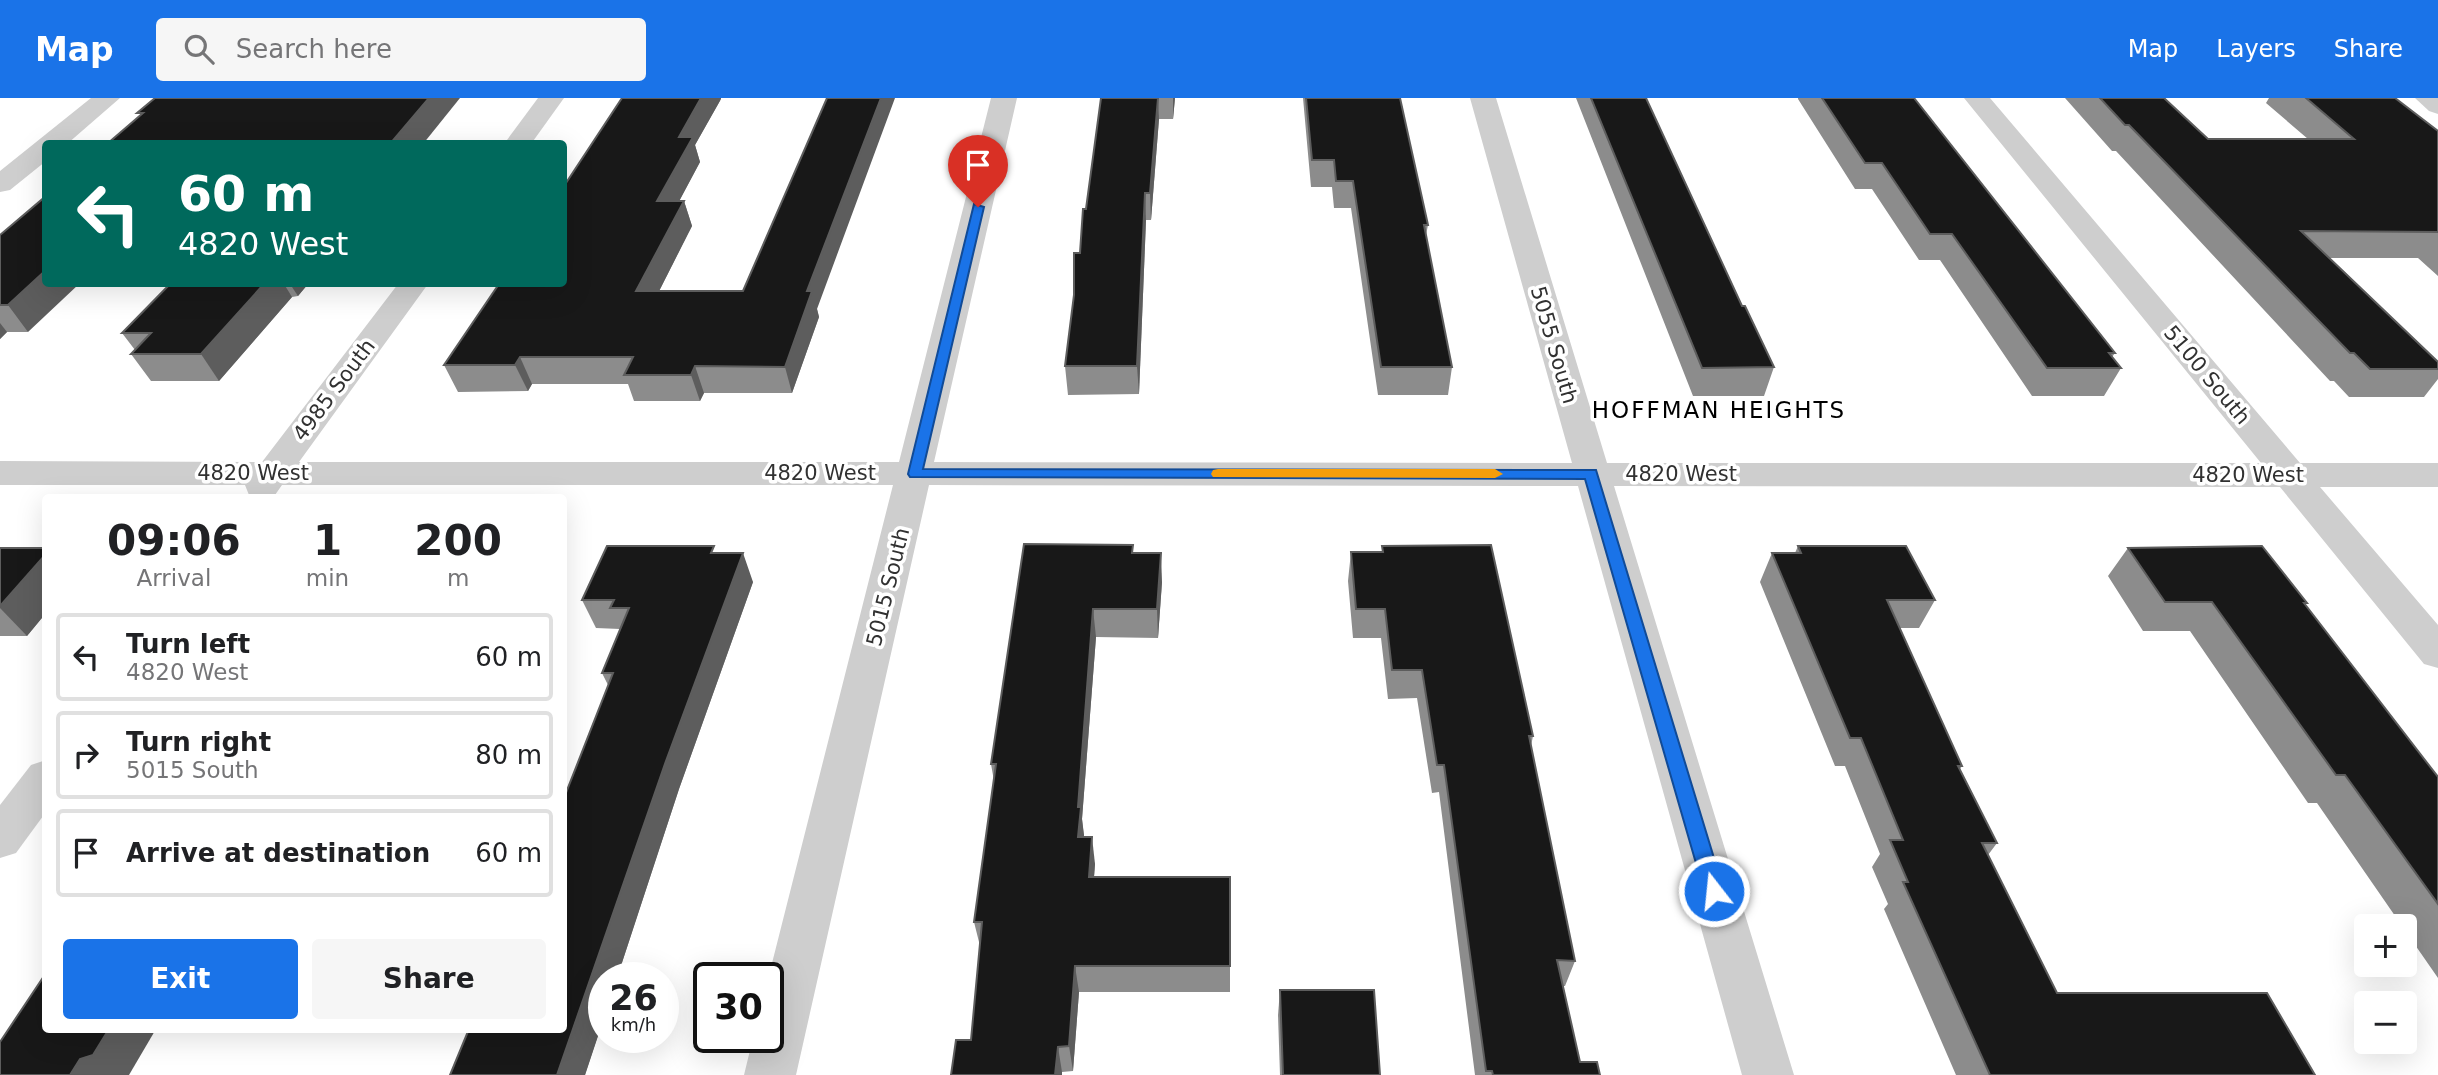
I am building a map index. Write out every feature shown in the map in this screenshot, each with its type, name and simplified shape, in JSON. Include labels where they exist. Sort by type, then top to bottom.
[{"type":"street","points":[[55,140],[107,98]]},
{"type":"street","points":[[520,140],[551,98]]},
{"type":"street","name":"5015 South","points":[[770,1075],[1004,98]]},
{"type":"street","name":"5055 South","points":[[1483,98],[1768,1075]]},
{"type":"street","name":"5100 South","points":[[1977,98],[2438,653]]},
{"type":"street","points":[[2428,98],[2438,106]]},
{"type":"street","points":[[0,184],[42,151]]},
{"type":"street","name":"4985 South","points":[[263,485],[411,287]]},
{"type":"street","name":"4820 West","points":[[0,473],[263,485],[915,474],[2438,475]]},
{"type":"street","points":[[0,839],[42,783]]},
{"type":"building","points":[[155,98],[429,98],[393,140],[112,140],[143,113],[137,113]]},
{"type":"building","points":[[622,98],[701,98],[679,137],[693,137],[657,201],[684,201],[636,291],[743,291],[827,98],[881,98],[807,291],[812,291],[785,367],[695,366],[691,375],[624,375],[633,357],[520,357],[515,365],[444,365],[497,287],[567,287],[567,181]]},
{"type":"building","points":[[1101,98],[1158,98],[1150,193],[1145,193],[1137,366],[1065,366],[1074,295],[1074,253],[1080,253],[1083,209],[1086,209]]},
{"type":"building","points":[[1306,98],[1400,98],[1428,225],[1424,225],[1452,367],[1381,367],[1353,181],[1336,181],[1334,160],[1312,160]]},
{"type":"building","points":[[1591,98],[1646,98],[1742,306],[1745,306],[1774,367],[1702,368]]},
{"type":"building","points":[[1822,98],[1914,98],[2115,353],[2109,353],[2121,368],[2047,368],[1952,234],[1930,234],[1882,163],[1865,163]]},
{"type":"building","points":[[2100,98],[2164,98],[2208,139],[2354,139],[2306,98],[2395,98],[2438,131],[2438,232],[2301,231],[2438,362],[2438,369],[2370,369],[2354,353],[2350,353]]},
{"type":"building","points":[[42,199],[42,274],[8,305],[0,305],[0,235]]},
{"type":"building","points":[[167,287],[261,287],[201,354],[131,354],[151,333],[122,333]]},
{"type":"building","points":[[1024,544],[1133,545],[1132,553],[1161,553],[1157,609],[1093,609],[1078,837],[1092,837],[1089,877],[1230,877],[1230,966],[1075,966],[1069,1046],[1058,1047],[1055,1075],[951,1075],[956,1040],[971,1040],[982,922],[974,922],[996,764],[991,764]]},
{"type":"building","points":[[1491,545],[1533,736],[1529,736],[1575,961],[1557,960],[1580,1062],[1597,1062],[1600,1075],[1493,1075],[1492,1071],[1486,1071],[1444,765],[1437,765],[1422,670],[1392,670],[1385,609],[1356,609],[1351,552],[1383,552],[1382,546]]},
{"type":"building","points":[[607,546],[714,546],[711,553],[743,553],[666,761],[596,962],[588,962],[588,986],[557,1075],[450,1075],[467,1033],[567,1033],[567,790],[613,673],[602,673],[629,608],[610,608],[614,600],[582,600]]},
{"type":"building","points":[[1798,546],[1906,546],[1935,600],[1887,600],[1962,766],[1958,766],[1997,843],[1982,843],[2057,993],[2267,993],[2315,1075],[1990,1075],[1903,882],[1908,882],[1890,840],[1903,840],[1861,738],[1850,738],[1772,553],[1801,553]]},
{"type":"building","points":[[2262,546],[2438,777],[2438,904],[2345,775],[2336,775],[2212,602],[2165,602],[2128,548]]},
{"type":"building","points":[[0,548],[42,548],[42,559],[0,606]]},
{"type":"building","points":[[42,979],[42,1033],[107,1033],[93,1055],[80,1059],[70,1075],[0,1075],[0,1042]]},
{"type":"building","points":[[1280,990],[1374,990],[1380,1075],[1283,1075]]},
{"type":"slow traffic","points":[[1218,474],[1495,474]]},
{"type":"district","name":"HOFFMAN HEIGHTS","points":[[1719,410]]},
{"type":"route","points":[[978,207],[915,474],[1591,474],[1714,891]]}]
